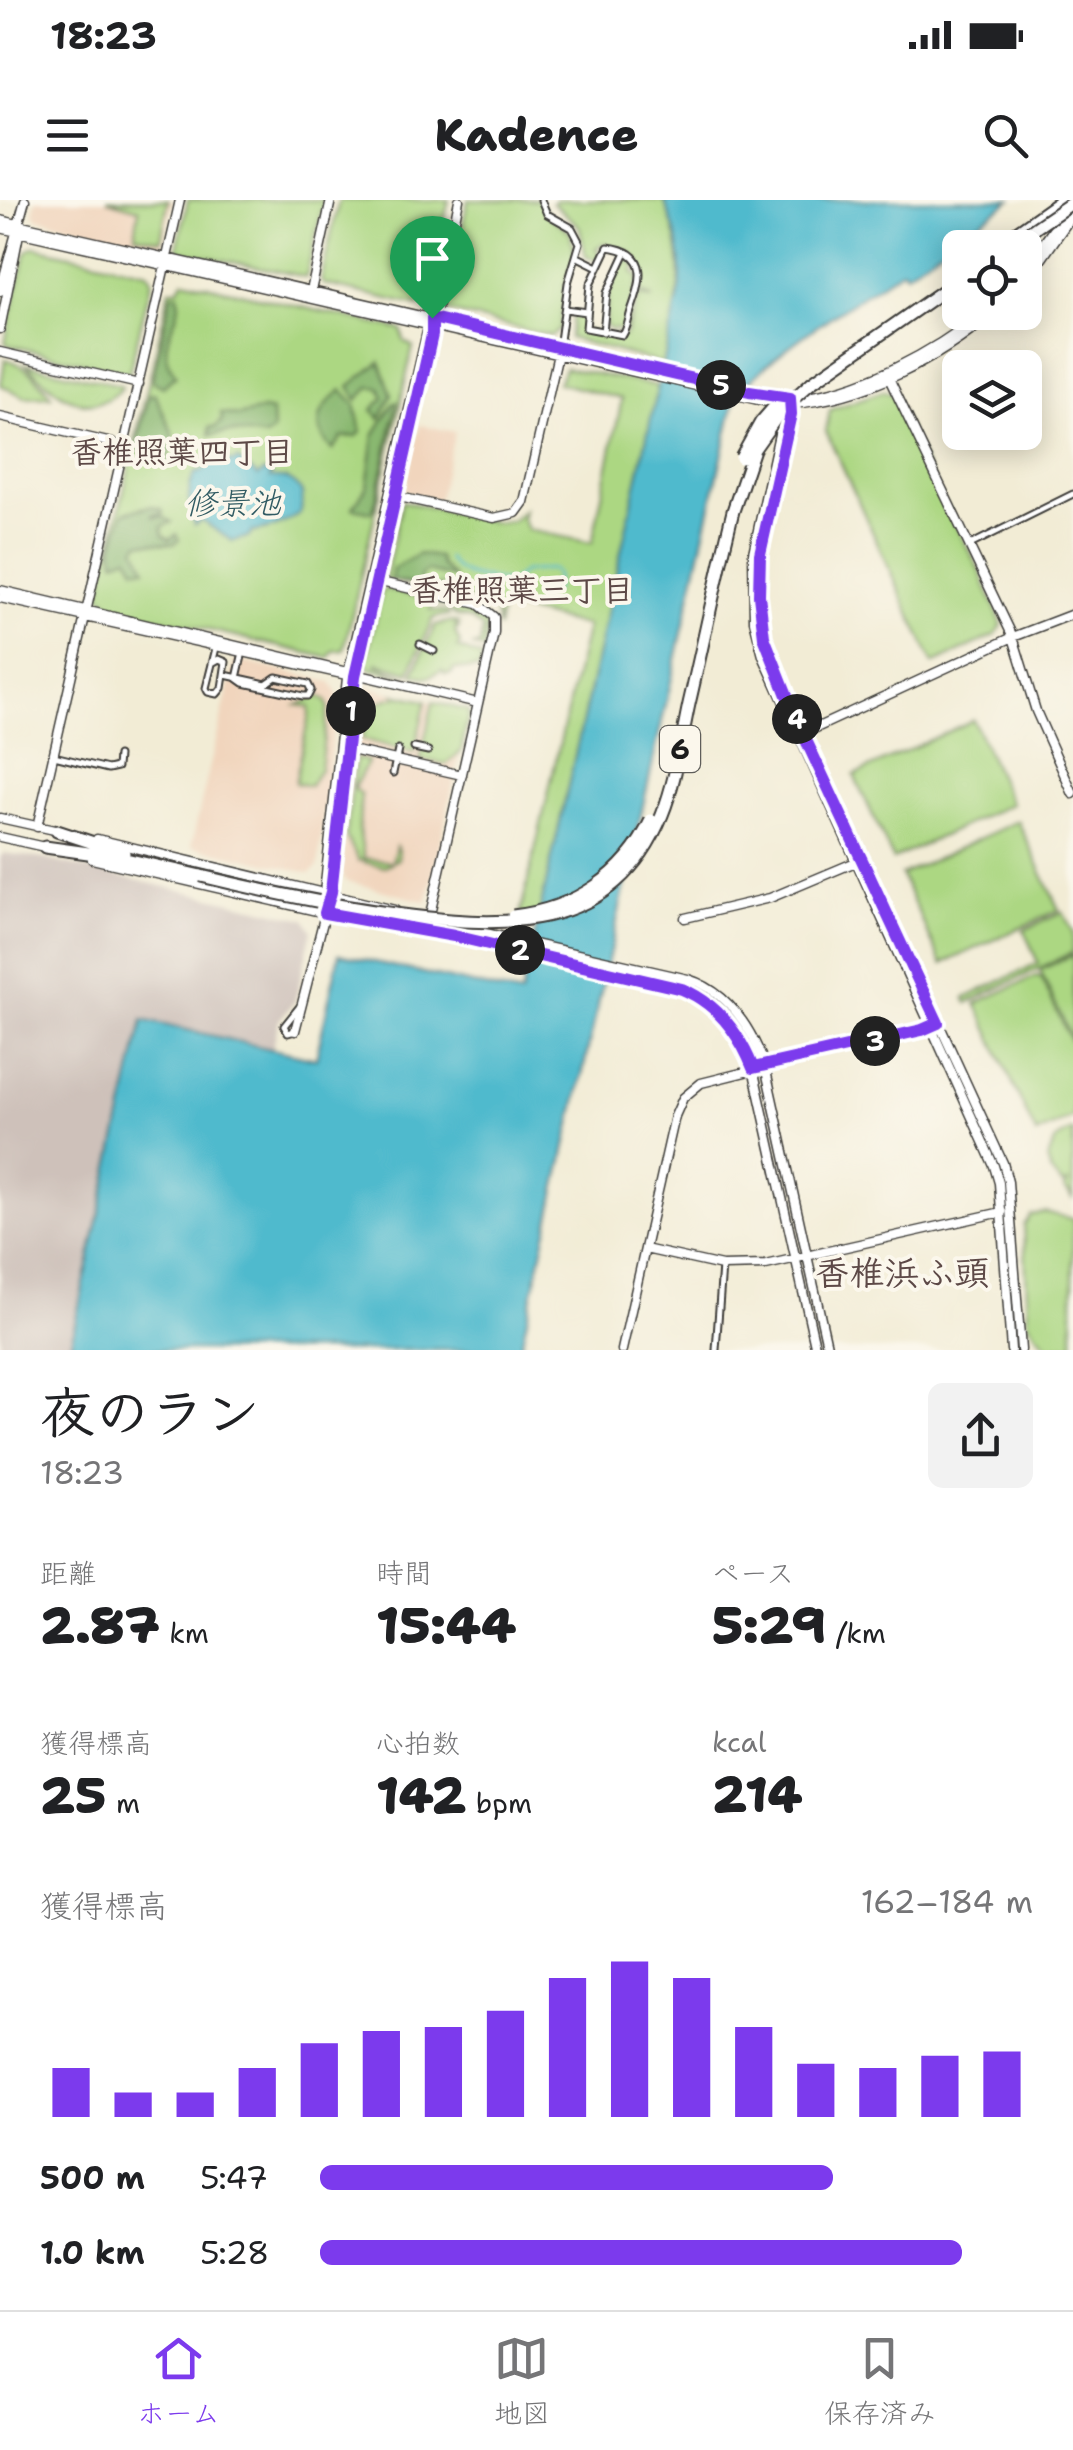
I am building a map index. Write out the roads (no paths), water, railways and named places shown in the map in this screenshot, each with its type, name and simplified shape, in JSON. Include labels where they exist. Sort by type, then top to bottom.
[{"type":"highway","points":[[1020,230],[1062,200]]},
{"type":"highway","points":[[1032,230],[1073,202]]},
{"type":"highway","name":"6","points":[[202,874],[352,901],[498,916],[554,907],[600,883],[632,852],[648,827],[660,796],[726,509],[739,463],[754,432],[770,411],[806,378],[942,284]]},
{"type":"highway","name":"6","points":[[117,854],[351,908],[497,924],[557,915],[606,890],[647,844],[668,798],[733,511],[746,465],[761,436],[805,388],[942,293]]},
{"type":"highway","points":[[57,831],[117,854]]},
{"type":"highway","points":[[45,847],[117,854]]},
{"type":"street","points":[[0,329],[25,200]]},
{"type":"street","points":[[37,827],[180,200]]},
{"type":"street","points":[[311,291],[332,200]]},
{"type":"street","points":[[294,1031],[325,913],[350,675],[460,200]]},
{"type":"street","points":[[394,496],[494,518],[516,514],[524,502],[558,352],[568,284],[580,243],[572,228],[547,214],[541,200]]},
{"type":"street","points":[[1042,257],[1073,202]]},
{"type":"street","points":[[1042,250],[1073,214]]},
{"type":"street","points":[[0,220],[18,230]]},
{"type":"street","points":[[1062,226],[1073,234]]},
{"type":"street","points":[[0,228],[311,291],[431,324]]},
{"type":"street","points":[[0,291],[18,230]]},
{"type":"street","points":[[608,247],[626,252],[639,267],[641,287],[626,333],[586,328],[590,285],[598,267],[608,247]]},
{"type":"street","points":[[603,332],[606,293],[626,252]]},
{"type":"street","points":[[578,254],[598,267]]},
{"type":"street","points":[[166,262],[789,402],[844,397],[960,330]]},
{"type":"street","points":[[565,310],[587,312]]},
{"type":"street","points":[[327,891],[347,749],[350,675],[376,580],[431,324]]},
{"type":"street","points":[[887,374],[946,348],[970,330]]},
{"type":"street","points":[[0,352],[139,384]]},
{"type":"street","points":[[887,374],[1013,636],[1036,711],[1070,776],[1073,794]]},
{"type":"street","points":[[789,402],[756,536],[752,596],[763,656],[934,1025],[1003,1163],[1011,1350]]},
{"type":"street","points":[[0,417],[125,446]]},
{"type":"street","points":[[970,545],[1073,494]]},
{"type":"street","points":[[376,580],[478,604],[491,612],[494,634],[429,919]]},
{"type":"street","points":[[0,590],[216,648],[244,650]]},
{"type":"street","points":[[0,598],[478,704]]},
{"type":"street","points":[[800,735],[1013,636],[1073,614]]},
{"type":"street","points":[[420,644],[434,651]]},
{"type":"street","points":[[212,664],[223,659],[227,667],[220,692],[208,692],[212,664],[216,648]]},
{"type":"street","points":[[236,678],[244,650]]},
{"type":"street","points":[[225,675],[266,684],[278,678],[308,684],[312,690],[308,696],[280,692],[236,678]]},
{"type":"street","points":[[278,678],[280,692]]},
{"type":"street","points":[[414,748],[428,752]]},
{"type":"street","points":[[347,749],[462,775]]},
{"type":"street","points":[[393,773],[398,750]]},
{"type":"street","points":[[54,756],[108,769]]},
{"type":"street","points":[[0,818],[327,891],[472,934]]},
{"type":"street","points":[[0,837],[325,913],[472,934],[696,982],[727,1003],[749,1028],[765,1066],[828,1350]]},
{"type":"street","points":[[685,918],[782,894],[859,861]]},
{"type":"street","points":[[660,977],[719,1012],[734,1029],[753,1068],[816,1350]]},
{"type":"street","points":[[622,1350],[680,1102],[701,1083],[934,1025]]},
{"type":"street","points":[[645,1248],[722,1266],[766,1265],[1005,1212]]},
{"type":"street","points":[[1005,1212],[1021,1350]]},
{"type":"street","points":[[716,1350],[722,1266]]},
{"type":"water","points":[[664,200],[1011,200],[968,230],[942,230],[942,248],[906,273],[903,269],[786,349],[764,367],[734,403],[520,1350],[69,1350],[143,1020],[316,1059],[339,954],[521,995],[679,294],[681,269]]},
{"type":"water","name":"修景池","points":[[238,460],[258,476],[264,472],[272,474],[270,478],[293,482],[303,495],[301,511],[292,519],[232,541],[201,520],[195,525],[189,498],[195,473],[212,461]]},
{"type":"waterway","points":[[448,558],[467,575],[510,583],[523,572],[551,569],[556,574],[555,591]]},
{"type":"district","name":"香椎照葉四丁目","points":[[182,451]]},
{"type":"district","name":"香椎照葉三丁目","points":[[522,589]]},
{"type":"district","name":"香椎浜ふ頭","points":[[902,1272]]}]
